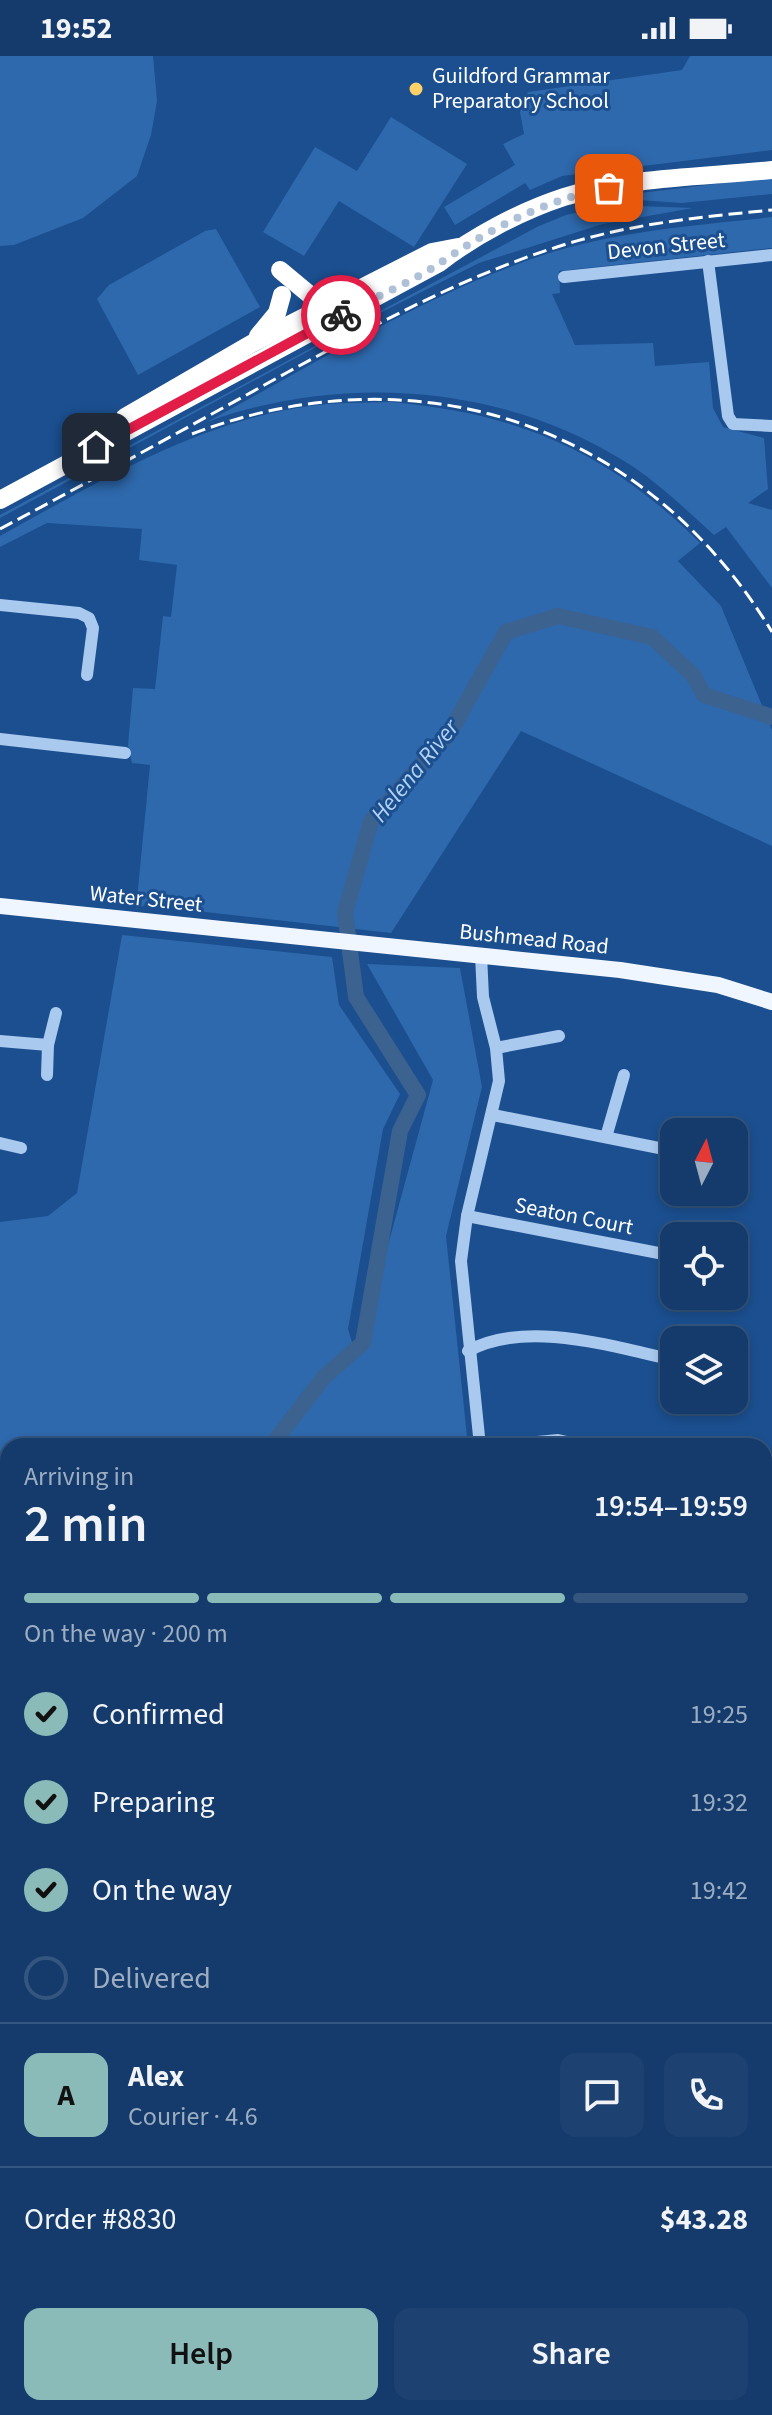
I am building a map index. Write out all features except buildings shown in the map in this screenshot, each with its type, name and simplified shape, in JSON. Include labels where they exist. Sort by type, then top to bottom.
[{"type":"highway","points":[[0,500],[439,263],[460,247],[564,197],[609,188],[772,170]]},
{"type":"highway","points":[[0,488],[251,344],[432,252],[460,247]]},
{"type":"highway","points":[[280,270],[310,295],[331,303]]},
{"type":"highway","points":[[251,344],[277,313],[282,295]]},
{"type":"main road","name":"Water Street","points":[[0,906],[288,936]]},
{"type":"main road","name":"Bushmead Road","points":[[288,936],[667,976],[718,985],[772,1002]]},
{"type":"street","name":"Devon Street","points":[[564,277],[772,255]]},
{"type":"street","points":[[708,261],[726,407],[733,424],[772,426]]},
{"type":"street","points":[[0,605],[79,613],[89,618],[93,628],[87,675]]},
{"type":"street","points":[[0,739],[125,753]]},
{"type":"street","points":[[479,1438],[461,1261],[467,1216],[499,1081],[496,1048],[483,997],[481,955]]},
{"type":"street","points":[[47,1075],[48,1045],[56,1013]]},
{"type":"street","points":[[496,1048],[559,1036]]},
{"type":"street","points":[[0,1041],[48,1045]]},
{"type":"street","points":[[606,1137],[624,1075]]},
{"type":"street","points":[[493,1115],[660,1148]]},
{"type":"street","points":[[0,1143],[21,1148]]},
{"type":"street","name":"Seaton Court","points":[[467,1216],[660,1253]]},
{"type":"street","points":[[468,1351],[485,1342],[562,1336],[660,1357]]},
{"type":"shaded area","points":[[0,56],[153,56],[157,101],[151,135],[137,176],[83,218],[14,245],[0,246]]},
{"type":"shaded area","points":[[690,56],[772,56],[772,150],[562,176],[530,190],[525,183],[455,225],[444,207],[515,165],[503,144],[524,134],[520,112],[528,92],[682,70]]},
{"type":"shaded area","points":[[391,117],[467,164],[414,247],[339,201],[304,256],[263,232],[315,147],[357,171]]},
{"type":"shaded area","points":[[772,177],[772,194],[682,203],[624,199],[624,195]]},
{"type":"shaded area","points":[[610,205],[693,208],[603,224],[479,263],[368,319],[0,518],[0,515],[539,226],[566,215]]},
{"type":"shaded area","points":[[772,217],[772,248],[559,271],[560,293],[552,294],[575,345],[653,343],[655,366],[709,362],[713,408],[723,427],[764,438],[768,489],[748,503],[772,510],[772,588],[726,527],[714,535],[659,486],[624,461],[576,435],[526,416],[474,402],[420,394],[366,393],[312,397],[259,406],[207,422],[421,306],[510,267],[556,251],[609,238]]},
{"type":"shaded area","points":[[216,229],[260,307],[138,375],[97,299],[109,285],[205,231]]},
{"type":"shaded area","points":[[390,402],[480,416],[559,442],[631,484],[700,543],[678,561],[721,606],[772,730],[772,846],[521,731],[391,933],[145,905],[136,909],[150,765],[132,763],[128,745],[133,688],[155,689],[163,616],[171,617],[177,565],[139,560],[142,529],[47,523],[0,547],[0,536],[149,457],[228,425],[310,406]]},
{"type":"shaded area","points":[[122,935],[332,957],[339,1005],[400,1094],[383,1129],[348,1329],[357,1359],[433,1080],[367,964],[460,968],[482,1087],[446,1236],[467,1438],[0,1438],[0,1222],[48,1216],[77,1193]]},
{"type":"waterway","name":"Helena River","points":[[277,1438],[324,1377],[363,1343],[400,1131],[418,1095],[356,997],[345,913],[371,821],[450,732],[506,632],[558,616],[652,637],[693,675],[704,695],[772,717]]},
{"type":"railway","points":[[0,529],[353,337],[487,273],[557,247],[610,232],[772,210]]},
{"type":"railway","points":[[192,434],[277,409],[360,400],[442,404],[520,423],[593,456],[660,502],[720,561],[772,632]]},
{"type":"way so far","points":[[341,315],[439,263],[460,247],[546,204],[609,188]]},
{"type":"place","name":"Guildford Grammar Preparatory School","points":[[416,89]]},
{"type":"route","points":[[96,447],[341,315]]}]
